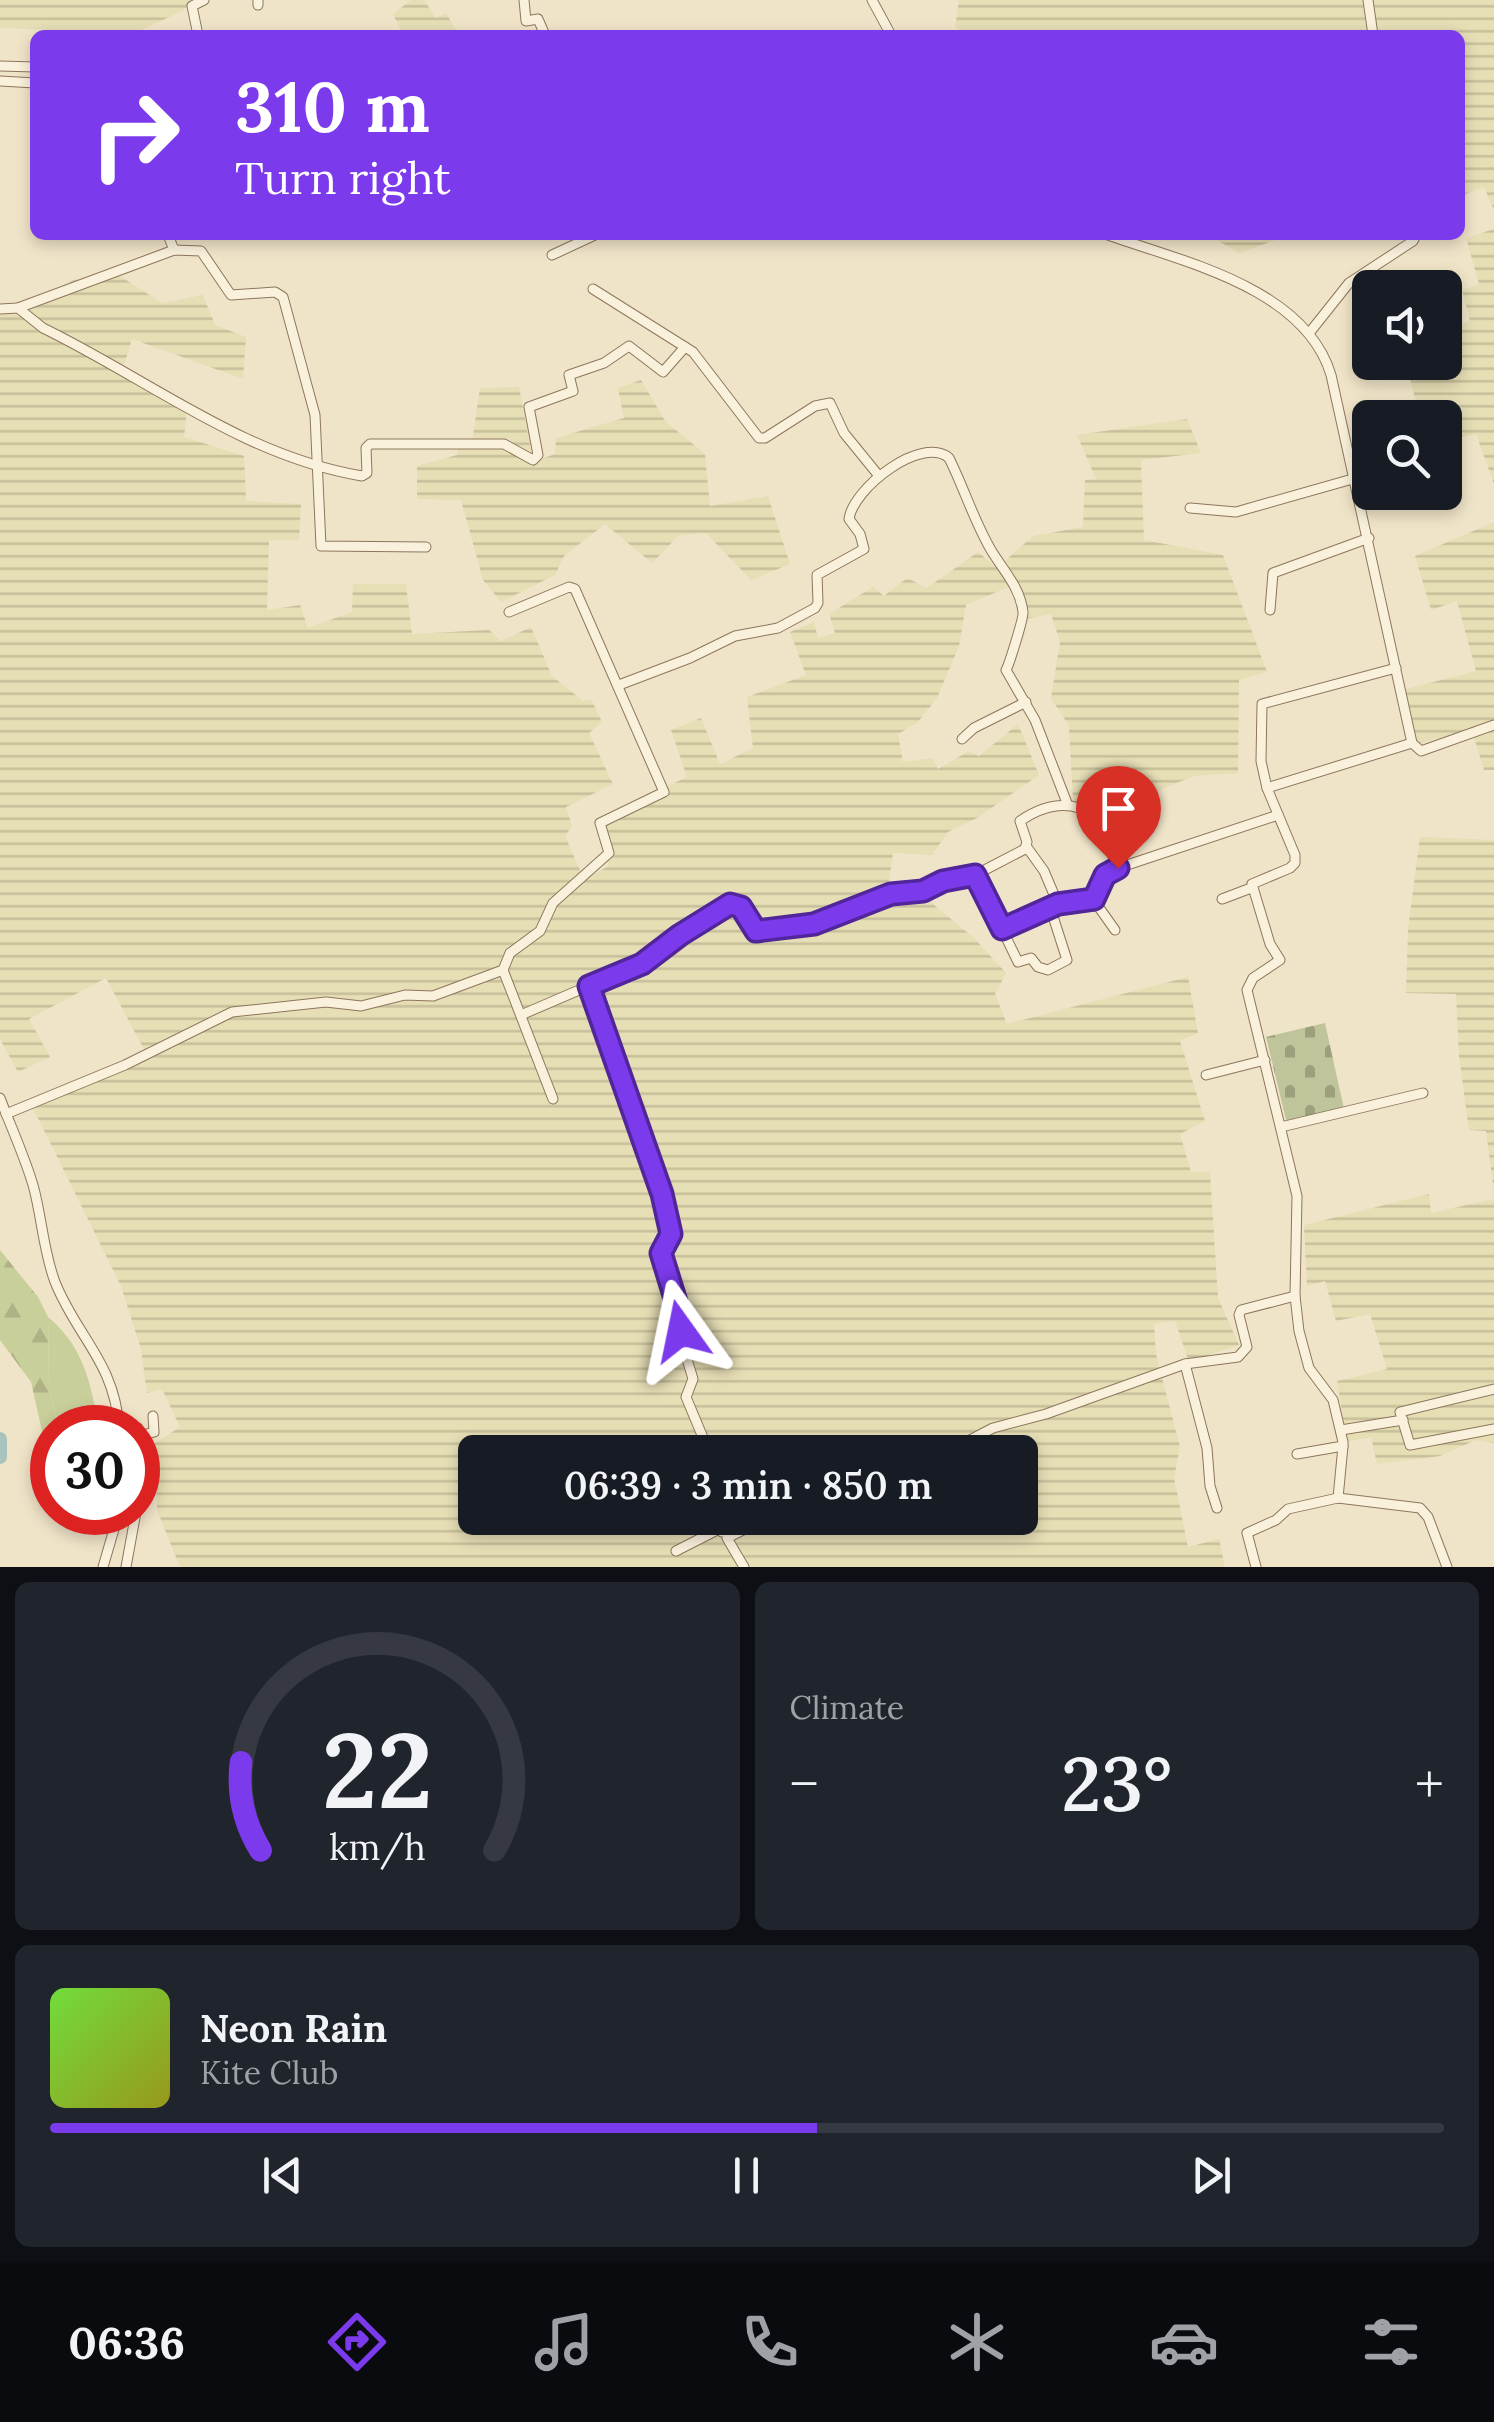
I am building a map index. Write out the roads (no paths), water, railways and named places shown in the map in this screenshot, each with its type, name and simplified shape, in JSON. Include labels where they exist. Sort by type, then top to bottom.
[{"type":"street","points":[[197,30],[192,6],[204,0]]},
{"type":"street","points":[[524,0],[526,21],[538,19],[543,30]]},
{"type":"street","points":[[872,0],[888,30]]},
{"type":"street","points":[[1368,0],[1372,30]]},
{"type":"street","points":[[0,66],[30,67]]},
{"type":"street","points":[[0,82],[30,83]]},
{"type":"street","points":[[170,240],[174,250]]},
{"type":"street","points":[[552,255],[586,240]]},
{"type":"street","points":[[1122,240],[1218,273],[1290,314],[1310,332],[1331,375],[1352,462]]},
{"type":"street","points":[[1310,332],[1349,284],[1413,240]]},
{"type":"street","points":[[0,309],[18,308],[174,250],[201,250],[231,295],[268,291],[282,297],[315,415],[321,546],[426,547]]},
{"type":"street","points":[[594,290],[685,346],[707,367],[760,438],[815,406],[830,403],[844,433],[879,476]]},
{"type":"street","points":[[18,308],[43,328],[267,450],[318,468],[365,475],[366,446],[395,443],[504,444],[534,460],[538,457],[529,408],[573,391],[569,374],[604,363],[629,346],[664,372],[685,346]]},
{"type":"street","points":[[619,686],[738,635],[778,628],[814,608],[818,603],[818,575],[864,549],[860,534],[850,523],[857,496],[879,476],[934,451],[950,458],[991,550],[1010,576],[1020,600],[1024,621],[1012,644],[1006,670],[1026,702],[1052,759],[1067,804]]},
{"type":"street","points":[[1190,508],[1236,512],[1352,479]]},
{"type":"street","points":[[1363,510],[1412,743],[1421,751],[1494,725]]},
{"type":"street","points":[[1270,610],[1273,573],[1369,538]]},
{"type":"street","points":[[508,612],[574,588],[664,792],[600,823],[609,853],[553,903],[540,932],[510,953],[503,970],[554,1099]]},
{"type":"street","points":[[1262,704],[1396,668]]},
{"type":"street","points":[[1262,690],[1261,761],[1266,788],[1295,862],[1290,868],[1253,881],[1270,944],[1280,960],[1253,978],[1247,990],[1296,1196],[1295,1296],[1309,1368],[1333,1400],[1343,1446],[1338,1498]]},
{"type":"street","points":[[962,739],[991,718],[1026,702]]},
{"type":"street","points":[[1266,788],[1412,743]]},
{"type":"street","points":[[975,875],[1018,962],[1031,958],[1038,967],[1048,970],[1067,960],[1044,871],[1026,846],[1020,821],[1038,811],[1067,804],[1096,816],[1118,868]]},
{"type":"street","points":[[1094,899],[1105,875],[1118,868],[1278,815]]},
{"type":"street","points":[[521,1015],[642,964],[730,904],[741,907],[756,931],[788,928],[836,918],[891,894],[923,891],[943,881],[975,875],[1026,846]]},
{"type":"street","points":[[1222,900],[1252,888]]},
{"type":"street","points":[[1002,929],[1054,905],[1094,899]]},
{"type":"street","points":[[1094,899],[1114,930]]},
{"type":"street","points":[[6,1114],[125,1065],[232,1012],[326,1002],[361,1006],[405,995],[433,996],[503,970]]},
{"type":"street","points":[[589,986],[662,1194],[671,1234],[661,1253],[681,1318],[684,1349],[693,1379],[686,1397],[702,1435]]},
{"type":"street","points":[[1206,1075],[1265,1060]]},
{"type":"street","points":[[1281,1127],[1423,1093]]},
{"type":"street","points":[[0,1098],[32,1184],[46,1259],[63,1300],[109,1376],[118,1405]]},
{"type":"street","points":[[980,1435],[1185,1364],[1238,1357],[1245,1353],[1246,1341],[1241,1310],[1295,1296]]},
{"type":"street","points":[[1185,1364],[1207,1448],[1210,1486],[1217,1508]]},
{"type":"street","points":[[1494,1389],[1400,1412],[1410,1445],[1494,1428]]},
{"type":"street","points":[[1340,1430],[1402,1420]]},
{"type":"street","points":[[1298,1454],[1343,1446]]},
{"type":"street","points":[[1256,1567],[1247,1533],[1276,1520],[1288,1509],[1338,1498],[1420,1508],[1428,1517],[1447,1567]]},
{"type":"street","points":[[103,1567],[112,1535]]},
{"type":"street","points":[[126,1567],[132,1535]]},
{"type":"street","points":[[676,1551],[707,1535]]},
{"type":"street","points":[[724,1535],[744,1567]]},
{"type":"street","points":[[727,1538],[733,1535]]},
{"type":"waterway","points":[[0,1439],[0,1457]]}]
